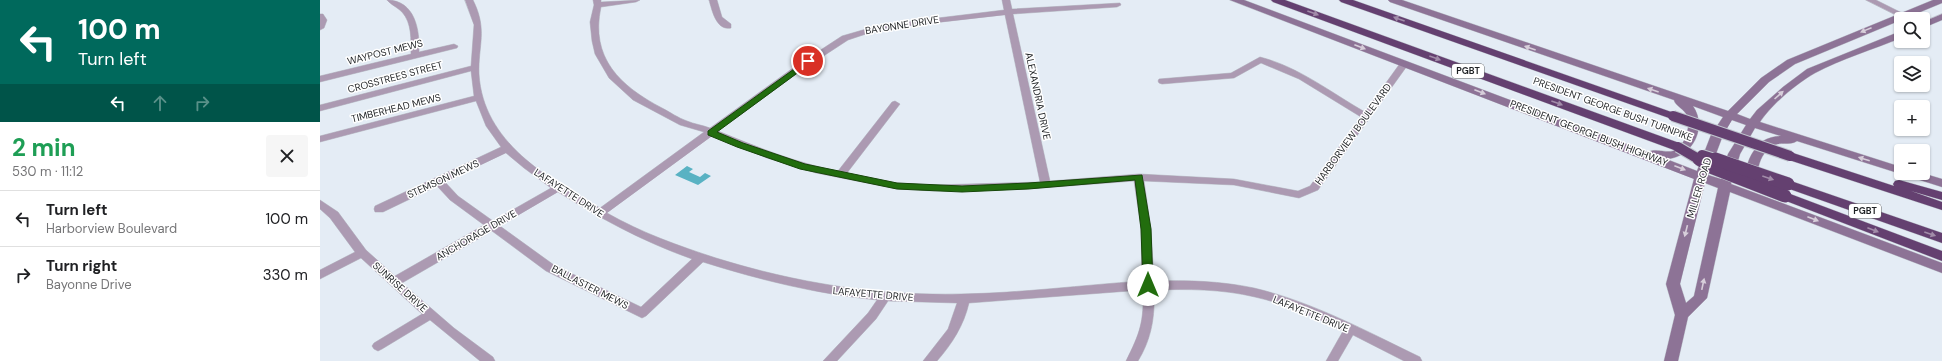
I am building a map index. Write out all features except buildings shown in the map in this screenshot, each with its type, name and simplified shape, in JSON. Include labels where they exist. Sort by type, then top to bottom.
[{"type":"highway","name":"PRESIDENT GEORGE BUSH TURNPIKE","points":[[1276,0],[1660,140],[1678,147],[1713,168],[1786,190]]},
{"type":"highway","name":"PRESIDENT GEORGE BUSH TURNPIKE","points":[[1344,0],[1673,116],[1942,206]]},
{"type":"highway","points":[[1790,156],[1942,196]]},
{"type":"highway","points":[[1786,190],[1942,256]]},
{"type":"highway","name":"PGBT","points":[[1786,190],[1942,238]]},
{"type":"main road","name":"PRESIDENT GEORGE BUSH HIGHWAY","points":[[1235,0],[1942,268]]},
{"type":"main road","points":[[1393,0],[1752,124],[1894,169]]},
{"type":"main road","name":"MILLER ROAD","points":[[1916,12],[1941,0]]},
{"type":"main road","points":[[1930,22],[1942,17]]},
{"type":"main road","name":"MILLER ROAD","points":[[1671,361],[1682,315],[1673,284],[1701,176],[1717,135],[1735,108],[1765,80],[1791,62],[1894,22]]},
{"type":"main road","points":[[1682,315],[1700,298],[1724,185],[1734,154],[1752,124],[1762,112],[1787,89],[1811,71],[1894,37]]},
{"type":"main road","points":[[1634,151],[1673,155],[1682,151],[1695,129],[1696,118],[1682,103],[1668,95]]},
{"type":"main road","points":[[1788,209],[1764,195],[1755,184],[1751,175],[1760,150],[1772,140],[1791,140],[1822,147]]},
{"type":"main road","points":[[1930,179],[1942,183]]},
{"type":"street","points":[[391,0],[409,14],[416,39],[414,56]]},
{"type":"street","name":"LAFAYETTE DRIVE","points":[[469,0],[479,21],[479,38],[475,67],[478,98],[496,134],[508,148],[558,188],[600,213],[636,233],[700,258],[762,277],[788,283],[832,291],[885,297],[964,298],[1148,285],[1210,286],[1259,294],[1284,301],[1416,361]]},
{"type":"street","points":[[597,2],[636,0]]},
{"type":"street","points":[[713,0],[718,18],[728,26]]},
{"type":"street","name":"ALEXANDRIA DRIVE","points":[[1006,0],[1046,184]]},
{"type":"street","points":[[1870,0],[1895,12]]},
{"type":"street","name":"HARBORVIEW BOULEVARD","points":[[597,2],[594,22],[599,54],[612,76],[636,98],[650,107],[683,123],[803,167],[840,176],[897,186],[969,189],[1139,177],[1234,182],[1294,194],[1306,193],[1314,188],[1404,64]]},
{"type":"street","name":"BAYONNE DRIVE","points":[[600,213],[796,70],[845,38],[880,27],[1009,12],[1117,5]]},
{"type":"street","points":[[320,16],[323,20],[320,28]]},
{"type":"street","name":"WAYPOST MEWS","points":[[320,78],[454,46]]},
{"type":"street","points":[[1162,81],[1234,75],[1260,60],[1302,76],[1349,107],[1366,116]]},
{"type":"street","name":"CROSSTREES STREET","points":[[320,108],[475,67]]},
{"type":"street","name":"TIMBERHEAD MEWS","points":[[320,139],[478,98]]},
{"type":"street","points":[[840,176],[895,104]]},
{"type":"street","name":"STEMSON MEWS","points":[[379,209],[508,148]]},
{"type":"street","points":[[1132,361],[1139,349],[1146,331],[1149,308],[1146,229],[1139,177]]},
{"type":"street","name":"BALLASTER MEWS","points":[[438,181],[454,198],[491,226],[556,271],[642,313],[700,258]]},
{"type":"street","name":"ANCHORAGE DRIVE","points":[[394,282],[558,188]]},
{"type":"street","name":"SUNRISE DRIVE","points":[[320,204],[334,215],[362,253],[431,314],[489,361]]},
{"type":"street","points":[[320,274],[362,253]]},
{"type":"street","points":[[829,361],[872,316],[885,297]]},
{"type":"street","points":[[929,361],[941,349],[955,330],[961,316],[964,298]]},
{"type":"street","points":[[378,346],[431,314]]},
{"type":"street","points":[[1332,361],[1350,330]]},
{"type":"water","points":[[687,166],[693,169],[689,172],[700,177],[705,173],[711,176],[698,185],[675,175]]},
{"type":"route","points":[[808,61],[711,133],[740,145],[803,167],[840,176],[897,186],[962,189],[1028,186],[1120,177],[1139,177],[1144,202],[1148,259],[1148,285]]}]
